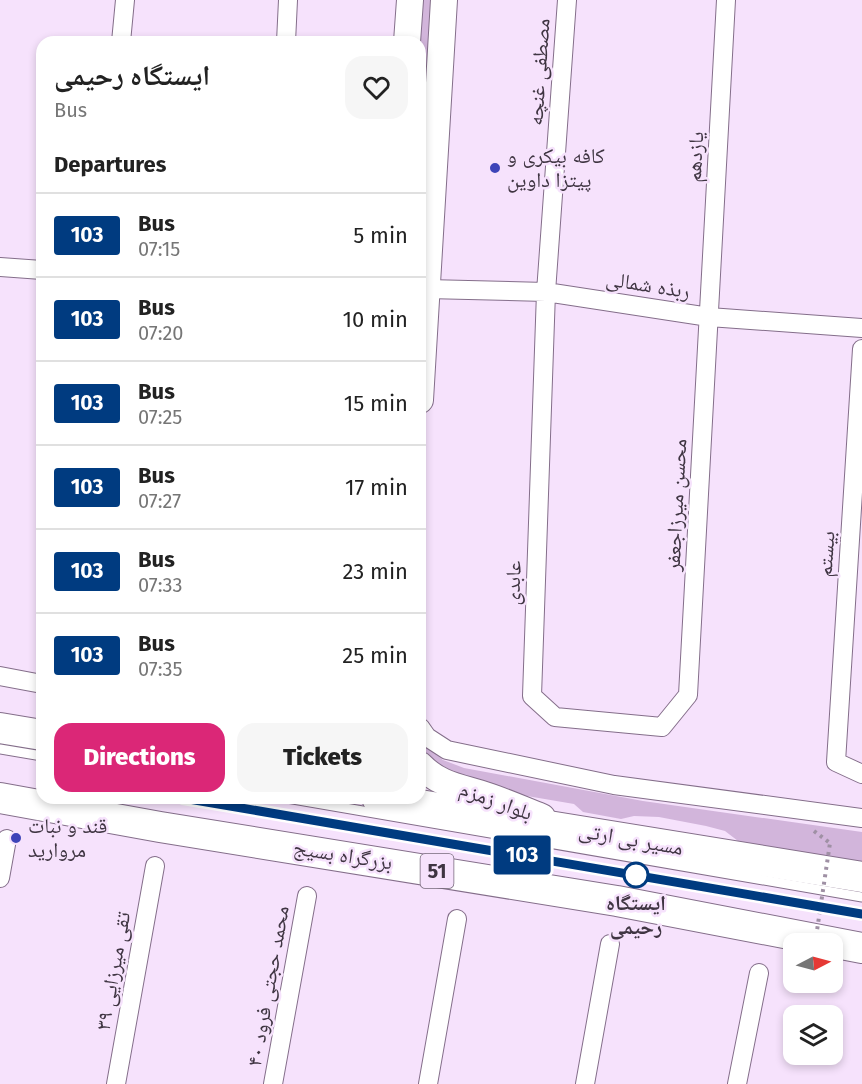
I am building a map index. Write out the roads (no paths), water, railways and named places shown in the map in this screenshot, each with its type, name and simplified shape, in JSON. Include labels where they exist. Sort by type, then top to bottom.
[{"type":"highway","points":[[0,728],[36,734]]},
{"type":"highway","name":"بزرگراه بسیج","points":[[6,799],[617,901],[862,948]]},
{"type":"highway","points":[[414,804],[862,877]]},
{"type":"main road","points":[[407,36],[410,0]]},
{"type":"main road","points":[[426,305],[444,0]]},
{"type":"main road","name":"بلوار زمزم","points":[[426,771],[443,782],[489,796],[575,830]]},
{"type":"street","points":[[121,36],[124,0]]},
{"type":"street","points":[[286,36],[288,0]]},
{"type":"street","name":"مصطفی غنچه","points":[[546,292],[567,0]]},
{"type":"street","name":"یازدهم","points":[[709,317],[726,0]]},
{"type":"street","points":[[0,267],[36,270]]},
{"type":"street","name":"ربذه شمالی","points":[[427,289],[546,292],[709,317],[862,328]]},
{"type":"street","name":"عابدی","points":[[546,292],[532,696],[555,717],[662,727],[688,695]]},
{"type":"street","name":"محسن میرزاجعفر","points":[[688,695],[709,317]]},
{"type":"street","name":"بیستم","points":[[862,349],[836,762],[862,774]]},
{"type":"street","points":[[0,676],[36,683]]},
{"type":"street","points":[[426,736],[447,750],[614,786],[862,818]]},
{"type":"street","points":[[0,878],[7,839]]},
{"type":"street","name":"تقی میرزایی ۳۹","points":[[116,1084],[154,866]]},
{"type":"street","name":"محمد حجتی فرود ۴۰","points":[[273,1084],[307,896]]},
{"type":"street","points":[[428,1084],[457,919]]},
{"type":"street","points":[[585,1084],[610,944]]},
{"type":"street","points":[[738,1084],[759,973]]},
{"type":"lane","points":[[0,749],[36,755]]},
{"type":"lane","points":[[6,799],[36,799]]},
{"type":"lane","name":"مسیر بی ارتی","points":[[217,804],[862,914]]},
{"type":"lane","name":"مسیر بی ارتی","points":[[322,804],[862,897]]},
{"type":"place","name":"کافه بیکری و پیتزا داوین","points":[[495,168]]},
{"type":"place","name":"قند و نبات مروارید","points":[[16,838]]},
{"type":"place","name":"ایستگاه رحیمی","points":[[636,875]]}]
